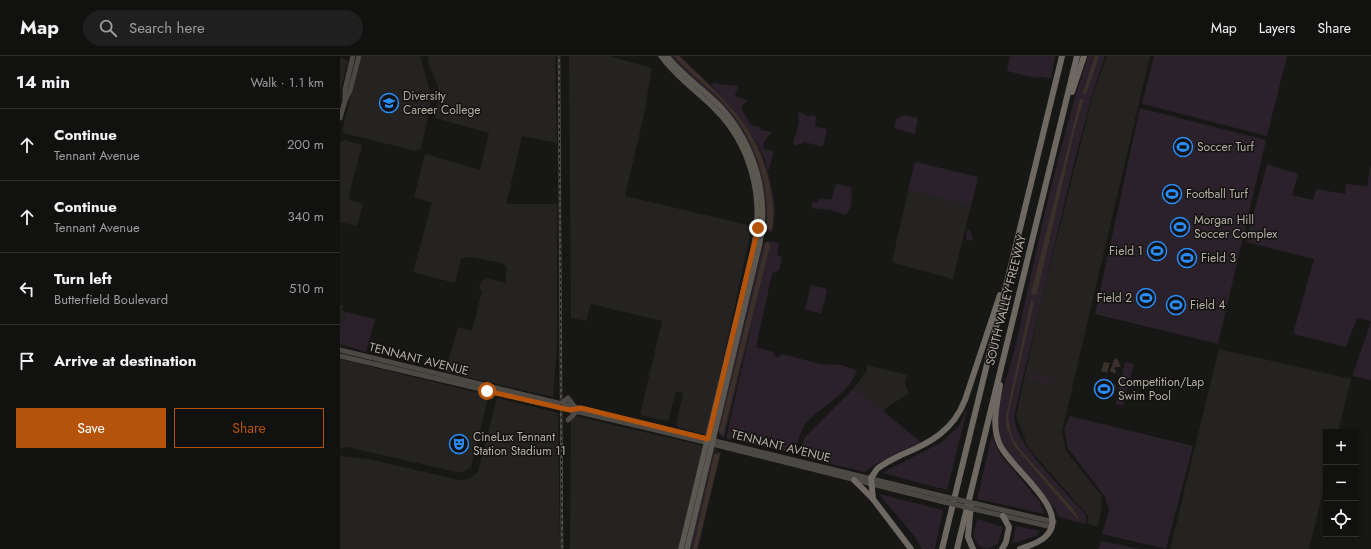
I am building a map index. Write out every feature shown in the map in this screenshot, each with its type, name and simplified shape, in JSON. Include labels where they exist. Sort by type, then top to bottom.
[{"type":"highway","name":"SOUTH VALLEY FREEWAY","points":[[942,549],[1062,56]]},
{"type":"highway","name":"SOUTH VALLEY FREEWAY","points":[[957,549],[1077,56]]},
{"type":"highway","points":[[1064,108],[1069,100],[1084,56]]},
{"type":"highway","points":[[873,499],[871,481],[877,469],[882,464],[936,439],[956,418],[965,400],[1008,277]]},
{"type":"highway","points":[[1009,335],[995,417],[997,437],[1006,455],[1048,504],[1053,514],[1053,525],[1042,540],[1020,549]]},
{"type":"highway","points":[[973,549],[969,544],[968,533],[976,471]]},
{"type":"highway","points":[[854,480],[873,499],[911,549]]},
{"type":"highway","points":[[1002,549],[1006,542],[1009,527],[1003,516]]},
{"type":"main road","points":[[345,101],[345,90],[353,56]]},
{"type":"main road","points":[[340,118],[345,101],[350,91],[359,56]]},
{"type":"main road","points":[[661,56],[679,76],[716,110],[733,131],[749,162],[757,199],[758,220],[754,246],[686,549]]},
{"type":"main road","points":[[667,56],[682,73],[720,106],[732,121],[752,156],[762,195],[763,220],[761,240],[710,442],[681,549]]},
{"type":"main road","name":"TENNANT AVENUE","points":[[340,350],[562,403],[573,409],[581,408],[620,420]]},
{"type":"main road","name":"TENNANT AVENUE","points":[[340,356],[542,404],[573,409],[620,420],[871,481],[1003,516],[1053,525]]},
{"type":"main road","points":[[534,402],[536,400],[541,401],[542,398]]},
{"type":"main road","points":[[542,404],[543,402],[547,402],[549,400]]},
{"type":"main road","points":[[568,420],[573,409]]},
{"type":"main road","name":"TENNANT AVENUE","points":[[710,442],[854,480],[871,481]]},
{"type":"main road","name":"TENNANT AVENUE","points":[[945,500],[977,504],[1053,525]]},
{"type":"shaded area","points":[[362,56],[420,56],[432,97],[421,149],[416,151],[343,133],[342,130]]},
{"type":"shaded area","points":[[428,56],[555,56],[557,143],[522,136],[507,201],[508,204],[557,204],[557,346],[553,397],[445,372],[458,327],[472,331],[482,291],[479,289],[481,281],[489,278],[505,283],[507,269],[502,263],[469,257],[461,259],[455,283],[413,272],[432,203],[414,197],[425,154],[480,170],[489,133],[435,118],[439,93],[429,65]]},
{"type":"shaded area","points":[[569,56],[609,56],[652,68],[643,119],[625,196],[752,226],[707,435],[679,428],[676,425],[683,393],[676,391],[668,421],[640,415],[662,321],[591,304],[586,321],[571,318]]},
{"type":"shaded area","points":[[671,56],[680,56],[720,94],[710,83],[738,86],[735,96],[747,100],[741,108],[751,125],[761,127],[760,130],[772,132],[766,139],[763,146],[764,149],[774,151],[768,172],[774,209],[772,233],[766,231],[765,228],[764,192],[755,157],[748,141],[728,111],[716,98]],"holes":[[[754,137],[763,155],[768,172]]]},
{"type":"shaded area","points":[[674,56],[679,56],[725,101],[749,132],[759,150],[766,170],[773,207],[773,221],[771,230],[768,229],[767,226],[767,209],[762,175],[751,143],[733,114],[721,100],[685,68]]},
{"type":"shaded area","points":[[1010,56],[1055,56],[1051,79],[1042,77],[1036,78],[1007,71]]},
{"type":"shaded area","points":[[1088,56],[1105,56],[1093,92],[1074,163],[1015,418],[1018,432],[1025,444],[1044,469],[1084,513],[1086,517],[1085,524],[1059,517],[1055,509],[1021,470],[1006,449],[1000,438],[998,420],[1001,398],[1016,343],[1057,163]]},
{"type":"shaded area","points":[[1095,56],[1099,56],[1086,94],[1084,95],[1083,93]]},
{"type":"shaded area","points":[[1107,56],[1150,56],[1062,431],[1066,451],[1101,495],[1102,505],[1098,527],[1087,524],[1088,516],[1028,447],[1016,416],[1041,302],[1093,94]]},
{"type":"shaded area","points":[[1154,56],[1287,56],[1267,136],[1142,104]]},
{"type":"shaded area","points":[[340,57],[348,61],[340,92]]},
{"type":"shaded area","points":[[1080,99],[1084,100],[1075,128],[1037,294],[1033,295],[1031,293]]},
{"type":"shaded area","name":"Morgan Hill Soccer Complex","points":[[1140,108],[1266,140],[1218,344],[1095,314]]},
{"type":"shaded area","points":[[798,111],[808,116],[813,115],[816,117],[815,126],[827,129],[823,147],[804,142],[796,146],[793,143],[799,123]]},
{"type":"shaded area","points":[[904,115],[918,118],[915,134],[894,128],[896,119]]},
{"type":"shaded area","points":[[344,140],[362,145],[348,199],[363,204],[357,226],[340,222],[340,143]]},
{"type":"shaded area","points":[[915,162],[978,177],[953,279],[894,263],[892,261]]},
{"type":"shaded area","points":[[915,162],[978,177],[971,206],[908,190]]},
{"type":"shaded area","points":[[1267,164],[1298,174],[1292,195],[1313,200],[1316,189],[1345,194],[1346,184],[1367,186],[1371,164],[1371,321],[1357,318],[1346,347],[1293,334],[1314,259],[1246,242]]},
{"type":"shaded area","points":[[836,184],[851,187],[852,194],[848,213],[845,215],[831,210],[811,208],[813,202],[818,202],[820,198],[831,200]]},
{"type":"shaded area","points":[[970,230],[973,239],[970,241],[966,239],[967,231]]},
{"type":"shaded area","points":[[768,241],[779,243],[777,255],[782,257],[779,270],[772,274],[756,347],[773,352],[775,356],[779,357],[782,354],[820,364],[841,365],[857,370],[848,386],[804,426],[796,445],[792,451],[789,452],[726,438],[756,306],[724,438],[718,431],[763,244]]},
{"type":"shaded area","points":[[766,242],[770,245],[723,435],[719,432]]},
{"type":"shaded area","points":[[811,285],[825,288],[827,292],[821,314],[805,309]]},
{"type":"shaded area","points":[[1031,300],[1034,302],[1008,416],[1012,437],[1019,448],[1073,509],[1079,519],[1078,520],[1014,446],[1006,426],[1006,416]]},
{"type":"shaded area","points":[[340,305],[343,305],[342,310],[346,312],[340,332]]},
{"type":"shaded area","points":[[346,312],[375,319],[366,352],[340,344],[340,332]]},
{"type":"shaded area","points":[[1371,322],[1371,380],[1352,376]]},
{"type":"shaded area","points":[[1219,349],[1351,379],[1339,429],[1323,429],[1323,492],[1309,549],[1170,549]]},
{"type":"shaded area","points":[[1117,358],[1121,367],[1115,367],[1115,374],[1110,371],[1114,360]]},
{"type":"shaded area","points":[[340,359],[487,395],[488,398],[471,467],[463,472],[456,472],[347,447],[340,448]]},
{"type":"shaded area","points":[[1104,362],[1110,363],[1107,373],[1101,371]]},
{"type":"shaded area","points":[[1125,362],[1134,364],[1123,406],[1116,404]]},
{"type":"shaded area","points":[[867,365],[907,375],[905,385],[909,393],[885,409],[884,412],[854,388],[867,370]]},
{"type":"shaded area","points":[[1037,374],[1050,378],[1049,384],[1027,379],[1032,375]]},
{"type":"shaded area","name":"Competition/Lap Swim Pool","points":[[1095,382],[1114,386],[1116,384],[1113,396],[1093,391]]},
{"type":"shaded area","points":[[854,388],[921,442],[879,462],[865,472],[802,457],[799,453],[805,437]]},
{"type":"shaded area","points":[[497,398],[558,413],[560,549],[340,549],[340,456],[369,459],[459,480],[468,479],[478,472]]},
{"type":"shaded area","points":[[968,407],[947,490],[882,473],[942,442],[959,426]]},
{"type":"shaded area","points":[[571,415],[717,449],[696,536],[687,533],[680,549],[570,549]]},
{"type":"shaded area","points":[[1070,416],[1193,446],[1166,549],[1102,534],[1109,510],[1105,497],[1068,448],[1064,429]]},
{"type":"shaded area","points":[[992,435],[999,453],[1040,502],[1045,514],[977,499]]},
{"type":"shaded area","points":[[721,452],[698,549],[690,549],[713,453]]},
{"type":"shaded area","points":[[720,453],[697,549],[693,549],[714,455]]},
{"type":"shaded area","points":[[879,494],[943,510],[935,549],[922,549],[914,536]]},
{"type":"shaded area","points":[[977,519],[1003,527],[998,544],[987,549],[978,545],[973,536]]},
{"type":"shaded area","points":[[1016,526],[1040,531],[1036,536],[1011,544]]},
{"type":"shaded area","points":[[1101,541],[1140,549],[1098,549]]},
{"type":"railway","points":[[559,56],[562,549]]},
{"type":"place","name":"Diversity Career College","points":[[389,103]]},
{"type":"place","name":"Soccer Turf","points":[[1183,147]]},
{"type":"place","name":"Football Turf","points":[[1172,194]]},
{"type":"place","name":"Morgan Hill Soccer Complex","points":[[1180,227]]},
{"type":"place","name":"Field 1","points":[[1157,251]]},
{"type":"place","name":"Field 3","points":[[1187,258]]},
{"type":"place","name":"Field 2","points":[[1146,298]]},
{"type":"place","name":"Field 4","points":[[1176,305]]},
{"type":"place","name":"Competition/Lap Swim Pool","points":[[1104,389]]},
{"type":"place","name":"CineLux Tennant Station Stadium 11","points":[[459,444]]},
{"type":"route","points":[[487,391],[570,410],[572,408],[577,410],[581,408],[708,439],[758,228]]}]
